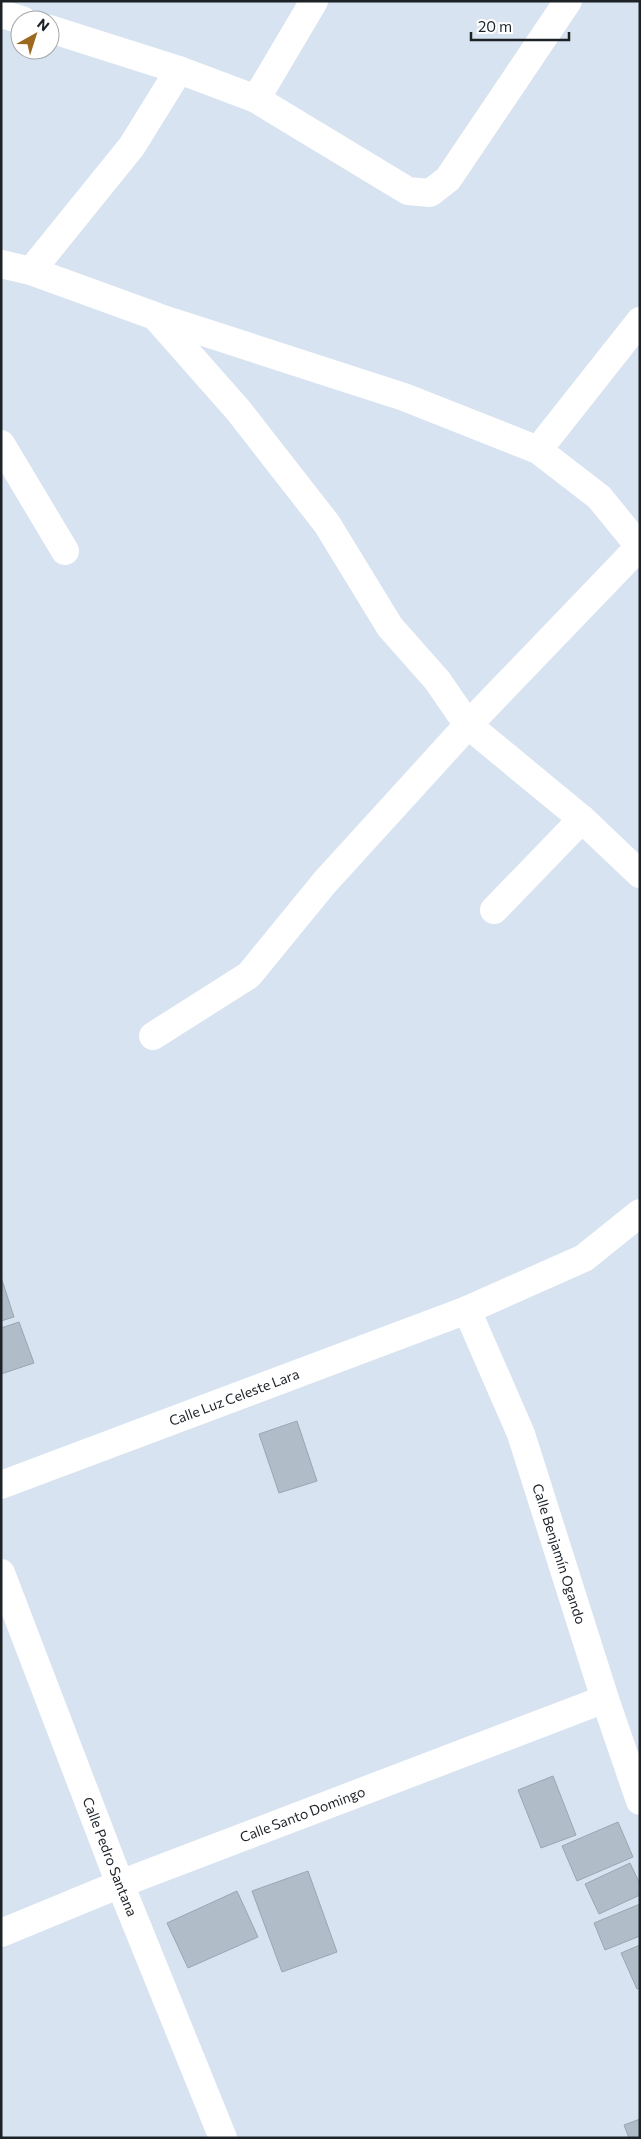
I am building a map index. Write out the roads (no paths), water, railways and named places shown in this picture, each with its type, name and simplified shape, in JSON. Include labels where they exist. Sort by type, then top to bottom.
[{"type":"street","points":[[256,99],[314,1]]},
{"type":"street","points":[[60,32],[179,70],[256,99],[408,191],[430,193],[448,179],[568,1]]},
{"type":"street","points":[[31,271],[132,146],[179,70]]},
{"type":"street","points":[[1,264],[31,271],[155,316],[404,397],[538,450],[599,497],[640,546],[468,726],[325,882],[250,975],[153,1036]]},
{"type":"street","points":[[155,316],[238,410],[327,524],[390,627],[436,680],[468,726],[582,819],[640,874]]},
{"type":"street","points":[[538,450],[640,321]]},
{"type":"street","points":[[1,444],[65,551]]},
{"type":"street","points":[[494,910],[582,819]]},
{"type":"street","name":"Calle Luz Celeste Lara","points":[[1,1485],[467,1310],[584,1258],[640,1213]]},
{"type":"street","name":"Calle Benjamín Ogando","points":[[467,1310],[521,1434],[605,1699],[640,1801]]},
{"type":"street","name":"Calle Pedro Santana","points":[[1,1573],[120,1884],[223,2138]]},
{"type":"street","name":"Calle Santo Domingo","points":[[1,1933],[120,1884],[605,1699]]}]
